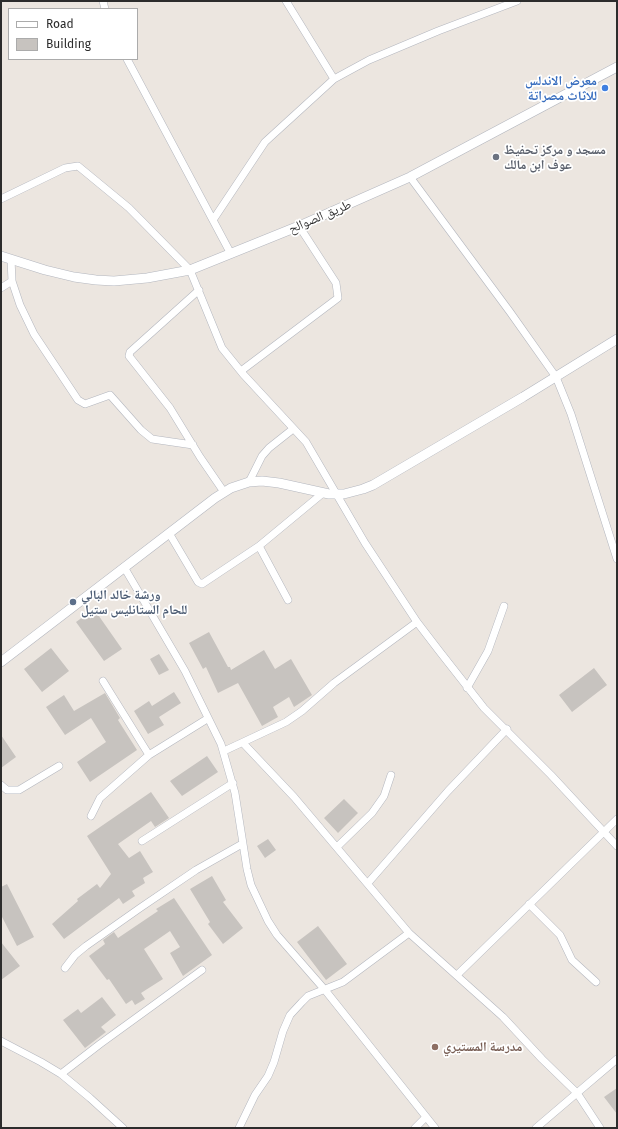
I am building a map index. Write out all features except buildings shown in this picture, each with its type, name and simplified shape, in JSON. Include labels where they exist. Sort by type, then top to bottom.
[{"type":"street","points":[[286,1],[334,79]]},
{"type":"street","points":[[213,220],[265,142],[334,79],[369,60],[517,1]]},
{"type":"street","points":[[128,60],[231,254]]},
{"type":"street","name":"طريق الصوالح","points":[[1,256],[67,276],[96,280],[114,281],[147,278],[190,270],[299,226],[410,177],[617,67]]},
{"type":"street","points":[[1,199],[65,168],[78,166],[129,208],[190,270],[222,348],[306,442],[365,543],[417,622],[484,708],[507,730],[617,846]]},
{"type":"street","points":[[410,177],[556,377],[572,414],[617,559]]},
{"type":"street","points":[[241,371],[338,298],[336,283],[299,226]]},
{"type":"street","points":[[11,259],[12,281],[20,306],[34,334],[78,400],[85,404],[110,395],[141,430],[152,438],[193,445]]},
{"type":"street","points":[[1,288],[12,281]]},
{"type":"street","points":[[199,290],[129,354],[131,360],[170,408],[224,492]]},
{"type":"street","points":[[1,662],[224,492],[249,482],[279,483],[323,493],[336,494],[352,492],[373,485],[556,377],[617,339]]},
{"type":"street","points":[[249,482],[262,456],[269,448],[293,429]]},
{"type":"street","points":[[170,533],[198,582],[202,584],[259,546],[323,493]]},
{"type":"street","points":[[259,546],[288,600]]},
{"type":"street","points":[[124,567],[185,671],[207,718],[216,731],[224,751],[233,783],[242,844],[251,886],[268,921],[435,1128]]},
{"type":"street","points":[[467,688],[488,651],[504,606]]},
{"type":"street","points":[[224,751],[286,722],[302,711],[334,683],[417,622]]},
{"type":"street","points":[[103,681],[149,755]]},
{"type":"street","points":[[91,816],[100,798],[149,755],[207,718]]},
{"type":"street","points":[[368,883],[448,791],[507,730]]},
{"type":"street","points":[[243,743],[294,797],[409,933],[503,1017],[542,1059],[577,1093],[600,1128]]},
{"type":"street","points":[[1,785],[7,790],[19,790],[59,766]]},
{"type":"street","points":[[337,847],[372,813],[384,796],[391,775]]},
{"type":"street","points":[[142,841],[233,783]]},
{"type":"street","points":[[457,976],[617,818]]},
{"type":"street","points":[[65,968],[86,946],[128,916],[196,870],[242,844]]},
{"type":"street","points":[[529,904],[560,935],[572,960],[596,982]]},
{"type":"street","points":[[239,1128],[274,1062],[283,1031],[290,1016],[308,996],[343,982],[364,968],[409,933]]},
{"type":"street","points":[[60,1074],[202,970]]},
{"type":"street","points":[[1,1041],[42,1062],[60,1074],[90,1098],[123,1128]]},
{"type":"street","points":[[536,1128],[617,1059]]},
{"type":"street","points":[[415,1128],[426,1117]]},
{"type":"place","name":"معرض الاندلس للاثاث مصراتة","points":[[605,88]]},
{"type":"place","name":"مسجد و مركز تحفيظ عوف ابن مالك","points":[[496,157]]},
{"type":"place","name":"ورشة خالد البالي للحام الستانليس ستيل","points":[[73,602]]},
{"type":"place","name":"مدرسة المستيري","points":[[435,1047]]}]
